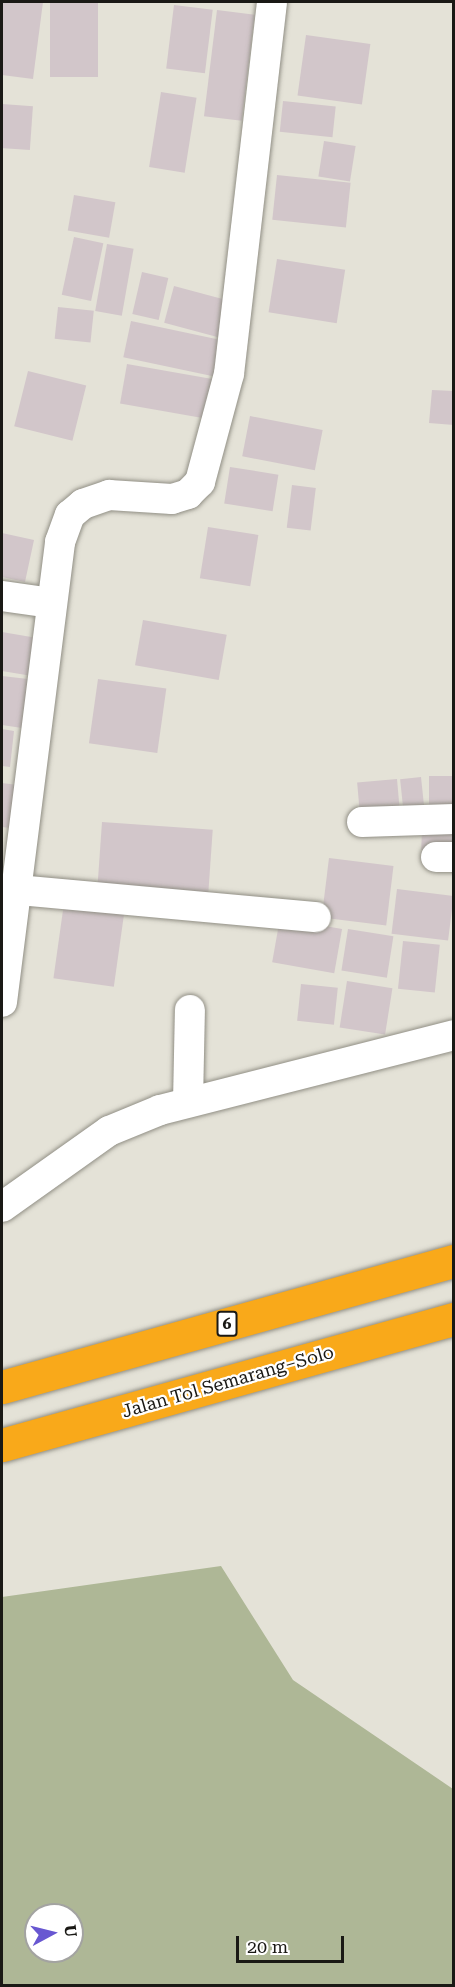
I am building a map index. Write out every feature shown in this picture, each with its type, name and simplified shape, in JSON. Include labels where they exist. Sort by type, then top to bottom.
[{"type":"highway","name":"6","points":[[2,1387],[453,1261]]},
{"type":"highway","name":"Jalan Tol Semarang–Solo","points":[[2,1444],[453,1319]]},
{"type":"street","points":[[2,1002],[18,890],[14,778],[52,603],[60,542],[70,515],[83,504],[109,495],[172,499],[188,494],[200,482],[229,374],[272,2]]},
{"type":"street","points":[[2,596],[52,603]]},
{"type":"street","points":[[362,822],[453,819]]},
{"type":"street","points":[[18,890],[316,917]]},
{"type":"street","points":[[188,1102],[190,1010]]},
{"type":"street","points":[[2,1207],[109,1131],[188,1102],[453,1035]]},
{"type":"green space","points":[[221,1566],[293,1680],[453,1789],[453,1985],[2,1985],[2,1597]]},
{"type":"building","points":[[2,2],[43,2],[33,79],[2,75]]},
{"type":"building","points":[[50,2],[98,2],[98,77],[50,77]]},
{"type":"building","points":[[174,5],[213,10],[205,73],[166,69]]},
{"type":"building","points":[[217,10],[255,15],[242,121],[204,116]]},
{"type":"building","points":[[306,35],[370,44],[362,104],[298,95]]},
{"type":"building","points":[[161,92],[197,98],[185,173],[149,167]]},
{"type":"building","points":[[283,101],[336,107],[332,137],[280,132]]},
{"type":"building","points":[[2,104],[33,106],[30,150],[2,148]]},
{"type":"building","points":[[324,141],[356,146],[350,182],[318,177]]},
{"type":"building","points":[[277,175],[351,183],[346,227],[272,220]]},
{"type":"building","points":[[74,195],[115,202],[109,238],[68,230]]},
{"type":"building","points":[[74,237],[103,243],[91,301],[62,295]]},
{"type":"building","points":[[107,244],[134,249],[122,316],[95,311]]},
{"type":"building","points":[[277,259],[345,270],[337,323],[269,312]]},
{"type":"building","points":[[142,272],[168,278],[159,320],[132,314]]},
{"type":"building","points":[[174,286],[228,300],[218,337],[164,323]]},
{"type":"building","points":[[58,307],[94,311],[90,343],[55,339]]},
{"type":"building","points":[[131,321],[222,340],[214,377],[123,357]]},
{"type":"building","points":[[127,364],[214,379],[207,419],[120,403]]},
{"type":"building","points":[[28,371],[86,386],[72,441],[14,426]]},
{"type":"building","points":[[432,390],[454,391],[454,425],[429,423]]},
{"type":"building","points":[[250,416],[323,430],[315,470],[242,456]]},
{"type":"building","points":[[230,467],[278,475],[273,511],[224,504]]},
{"type":"building","points":[[292,485],[316,488],[311,531],[287,528]]},
{"type":"building","points":[[208,527],[258,535],[250,586],[200,578]]},
{"type":"building","points":[[2,533],[34,540],[25,582],[2,577]]},
{"type":"building","points":[[143,620],[227,635],[219,680],[135,665]]},
{"type":"building","points":[[2,632],[37,638],[32,676],[2,671]]},
{"type":"building","points":[[2,676],[28,679],[22,728],[2,725]]},
{"type":"building","points":[[98,679],[166,689],[157,753],[89,743]]},
{"type":"building","points":[[2,729],[14,731],[10,767],[2,766]]},
{"type":"building","points":[[429,776],[454,776],[454,815],[429,815]]},
{"type":"building","points":[[421,777],[425,815],[404,817],[400,779]]},
{"type":"building","points":[[397,779],[400,813],[360,816],[357,782]]},
{"type":"building","points":[[2,783],[25,786],[19,829],[2,827]]},
{"type":"building","points":[[102,822],[213,830],[208,894],[98,886]]},
{"type":"building","points":[[422,828],[454,829],[453,851],[421,850]]},
{"type":"building","points":[[329,858],[394,866],[386,925],[322,918]]},
{"type":"building","points":[[397,889],[454,896],[448,941],[392,934]]},
{"type":"building","points":[[64,903],[124,911],[114,987],[53,978]]},
{"type":"building","points":[[280,918],[342,929],[334,973],[272,962]]},
{"type":"building","points":[[348,929],[393,936],[387,978],[341,970]]},
{"type":"building","points":[[403,941],[440,945],[435,993],[398,989]]},
{"type":"building","points":[[347,981],[392,988],[385,1035],[340,1027]]},
{"type":"building","points":[[301,984],[338,988],[334,1025],[297,1021]]}]
